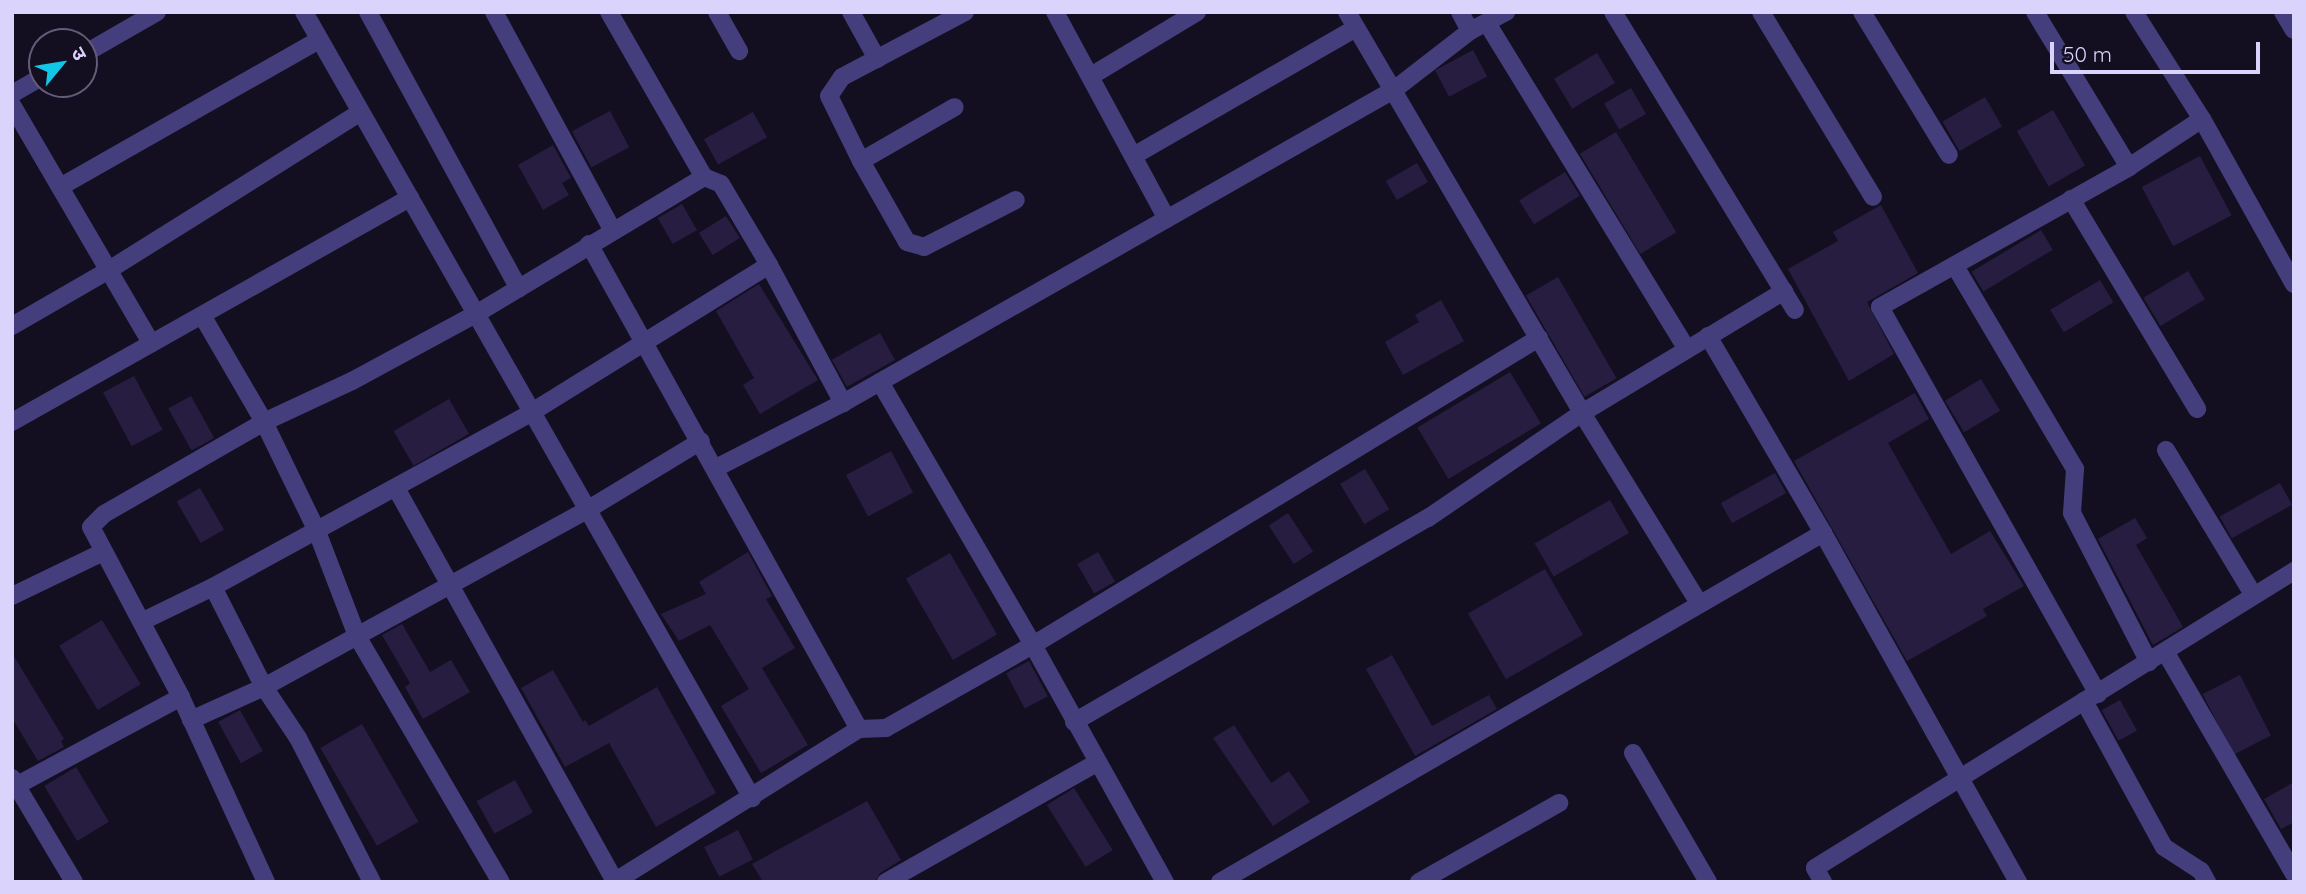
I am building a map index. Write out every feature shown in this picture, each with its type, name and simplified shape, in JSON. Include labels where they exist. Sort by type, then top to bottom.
[{"type":"street","points":[[98,46],[157,12]]},
{"type":"street","points":[[304,12],[751,797]]},
{"type":"street","points":[[368,12],[519,289]]},
{"type":"street","points":[[494,12],[613,231]]},
{"type":"street","points":[[609,12],[704,177],[721,184],[769,265],[843,403]]},
{"type":"street","points":[[717,12],[739,51]]},
{"type":"street","points":[[850,12],[877,59]]},
{"type":"street","points":[[965,12],[842,77],[829,96],[861,161],[907,242],[924,247],[1016,200]]},
{"type":"street","points":[[1055,12],[1135,155],[1167,219]]},
{"type":"street","points":[[1091,76],[1197,12]]},
{"type":"street","points":[[1460,12],[1470,31]]},
{"type":"street","points":[[716,468],[843,403],[1395,89],[1470,31],[1506,12]]},
{"type":"street","points":[[1613,12],[1795,310]]},
{"type":"street","points":[[1761,12],[1873,197]]},
{"type":"street","points":[[1862,12],[1949,155]]},
{"type":"street","points":[[2035,12],[2129,167]]},
{"type":"street","points":[[2134,12],[2202,118],[2294,284]]},
{"type":"street","points":[[2283,12],[2294,30]]},
{"type":"street","points":[[1135,155],[1352,20],[1395,89],[1582,413],[1699,603]]},
{"type":"street","points":[[1487,23],[1686,349]]},
{"type":"street","points":[[60,187],[319,40]]},
{"type":"street","points":[[12,94],[28,85]]},
{"type":"street","points":[[12,105],[151,343]]},
{"type":"street","points":[[861,161],[955,107]]},
{"type":"street","points":[[12,326],[108,270],[361,112]]},
{"type":"street","points":[[2202,118],[2129,167],[1880,307],[2091,698],[2164,847],[2201,872],[2207,882]]},
{"type":"street","points":[[266,882],[181,697],[92,527],[104,514],[264,422],[352,381],[475,314],[704,177]]},
{"type":"street","points":[[12,422],[151,343],[203,317],[410,198]]},
{"type":"street","points":[[2071,200],[2197,409]]},
{"type":"street","points":[[589,244],[859,729]]},
{"type":"street","points":[[143,621],[213,587],[531,412],[769,265]]},
{"type":"street","points":[[1955,266],[2075,469],[2071,513],[2149,662]]},
{"type":"street","points":[[1074,722],[1428,518],[1582,413],[1784,291]]},
{"type":"street","points":[[203,317],[264,422],[316,529],[357,636],[501,882]]},
{"type":"street","points":[[1708,336],[1824,533],[2018,882]]},
{"type":"street","points":[[396,488],[615,881],[859,729],[886,728],[1033,645],[1539,338]]},
{"type":"street","points":[[880,382],[1033,645],[1096,763],[1165,882]]},
{"type":"street","points":[[191,720],[264,687],[449,586],[701,441]]},
{"type":"street","points":[[2166,450],[2253,594]]},
{"type":"street","points":[[1220,882],[1824,533]]},
{"type":"street","points":[[12,596],[103,552]]},
{"type":"street","points":[[1823,882],[1815,868],[2166,653],[2253,594],[2294,571]]},
{"type":"street","points":[[213,587],[264,687],[298,738],[372,882]]},
{"type":"street","points":[[2166,653],[2294,874]]},
{"type":"street","points":[[74,882],[14,784],[181,697]]},
{"type":"street","points":[[1633,753],[1708,882]]},
{"type":"street","points":[[886,882],[1096,763]]},
{"type":"street","points":[[1419,882],[1559,803]]},
{"type":"building","points":[[1473,50],[1487,76],[1449,97],[1435,70]]},
{"type":"building","points":[[1597,53],[1615,83],[1572,109],[1554,79]]},
{"type":"building","points":[[1631,88],[1646,114],[1619,129],[1604,104]]},
{"type":"building","points":[[1985,97],[2002,126],[1960,151],[1943,122]]},
{"type":"building","points":[[2053,110],[2085,165],[2049,186],[2017,131]]},
{"type":"building","points":[[610,111],[629,147],[591,167],[572,131]]},
{"type":"building","points":[[753,112],[767,137],[718,165],[704,139]]},
{"type":"building","points":[[1616,132],[1676,232],[1640,254],[1580,154]]},
{"type":"building","points":[[553,145],[571,178],[562,183],[569,195],[543,210],[518,165]]},
{"type":"building","points":[[2200,156],[2231,215],[2173,246],[2142,187]]},
{"type":"building","points":[[1417,163],[1428,182],[1397,200],[1386,181]]},
{"type":"building","points":[[1565,172],[1580,196],[1534,224],[1519,201]]},
{"type":"building","points":[[682,204],[697,230],[673,244],[658,218]]},
{"type":"building","points":[[1881,205],[1918,273],[1867,302],[1894,354],[1849,381],[1788,269],[1838,241],[1833,232]]},
{"type":"building","points":[[726,216],[740,238],[713,255],[699,233]]},
{"type":"building","points":[[2041,230],[2053,250],[1983,291],[1972,272]]},
{"type":"building","points":[[2188,271],[2205,299],[2160,326],[2143,298]]},
{"type":"building","points":[[1558,277],[1616,378],[1584,397],[1526,296]]},
{"type":"building","points":[[2100,280],[2113,302],[2064,332],[2050,310]]},
{"type":"building","points":[[759,284],[818,380],[760,414],[743,385],[754,378],[716,311]]},
{"type":"building","points":[[1441,300],[1464,341],[1403,375],[1385,342],[1419,322],[1415,315]]},
{"type":"building","points":[[880,333],[895,360],[847,387],[832,360]]},
{"type":"building","points":[[1510,372],[1541,423],[1448,479],[1417,428]]},
{"type":"building","points":[[134,376],[163,430],[132,446],[103,392]]},
{"type":"building","points":[[1981,379],[2000,411],[1964,432],[1945,401]]},
{"type":"building","points":[[1915,393],[1929,419],[1888,443],[1951,554],[1990,531],[2024,586],[1983,609],[1987,616],[1907,661],[1794,461]]},
{"type":"building","points":[[191,396],[214,438],[192,451],[168,409]]},
{"type":"building","points":[[449,399],[469,434],[414,466],[394,431]]},
{"type":"building","points":[[891,451],[913,492],[868,516],[846,475]]},
{"type":"building","points":[[1365,469],[1389,509],[1364,524],[1340,484]]},
{"type":"building","points":[[1775,473],[1786,493],[1732,523],[1721,503]]},
{"type":"building","points":[[2280,483],[2292,505],[2232,538],[2220,516]]},
{"type":"building","points":[[200,488],[224,530],[201,543],[177,502]]},
{"type":"building","points":[[1610,500],[1629,533],[1554,576],[1535,544]]},
{"type":"building","points":[[1288,513],[1313,552],[1294,564],[1269,526]]},
{"type":"building","points":[[2135,518],[2147,538],[2136,545],[2183,627],[2153,645],[2098,539]]},
{"type":"building","points":[[748,552],[772,596],[766,599],[795,648],[762,668],[808,745],[761,773],[721,706],[749,689],[710,625],[679,641],[661,614],[706,594],[699,582]]},
{"type":"building","points":[[1098,552],[1115,581],[1094,593],[1077,564]]},
{"type":"building","points":[[950,553],[997,634],[953,660],[906,578]]},
{"type":"building","points":[[1545,569],[1583,635],[1506,679],[1468,614]]},
{"type":"building","points":[[102,620],[141,684],[98,710],[59,646]]},
{"type":"building","points":[[402,624],[430,672],[451,660],[470,692],[423,719],[405,687],[410,683],[382,635]]},
{"type":"building","points":[[12,653],[64,739],[61,741],[64,747],[38,761],[12,718]]},
{"type":"building","points":[[1392,655],[1432,726],[1489,695],[1497,709],[1415,756],[1366,669]]},
{"type":"building","points":[[1029,661],[1048,696],[1025,709],[1006,673]]},
{"type":"building","points":[[553,670],[583,722],[585,720],[589,726],[657,687],[716,793],[656,827],[609,743],[565,767],[521,688]]},
{"type":"building","points":[[2240,675],[2271,736],[2233,755],[2203,694]]},
{"type":"building","points":[[2120,700],[2137,731],[2119,741],[2102,710]]},
{"type":"building","points":[[240,710],[263,751],[241,763],[218,722]]},
{"type":"building","points":[[362,724],[419,822],[377,846],[320,748]]},
{"type":"building","points":[[1234,725],[1271,783],[1289,771],[1310,802],[1273,826],[1213,738]]},
{"type":"building","points":[[76,767],[109,822],[77,841],[44,786]]},
{"type":"building","points":[[515,780],[533,812],[494,834],[477,801]]},
{"type":"building","points":[[2294,782],[2294,822],[2281,829],[2264,799]]},
{"type":"building","points":[[1074,788],[1113,850],[1086,867],[1047,805]]},
{"type":"building","points":[[867,801],[901,860],[880,873],[875,882],[763,882],[752,864]]},
{"type":"building","points":[[738,830],[753,859],[719,877],[704,847]]}]
